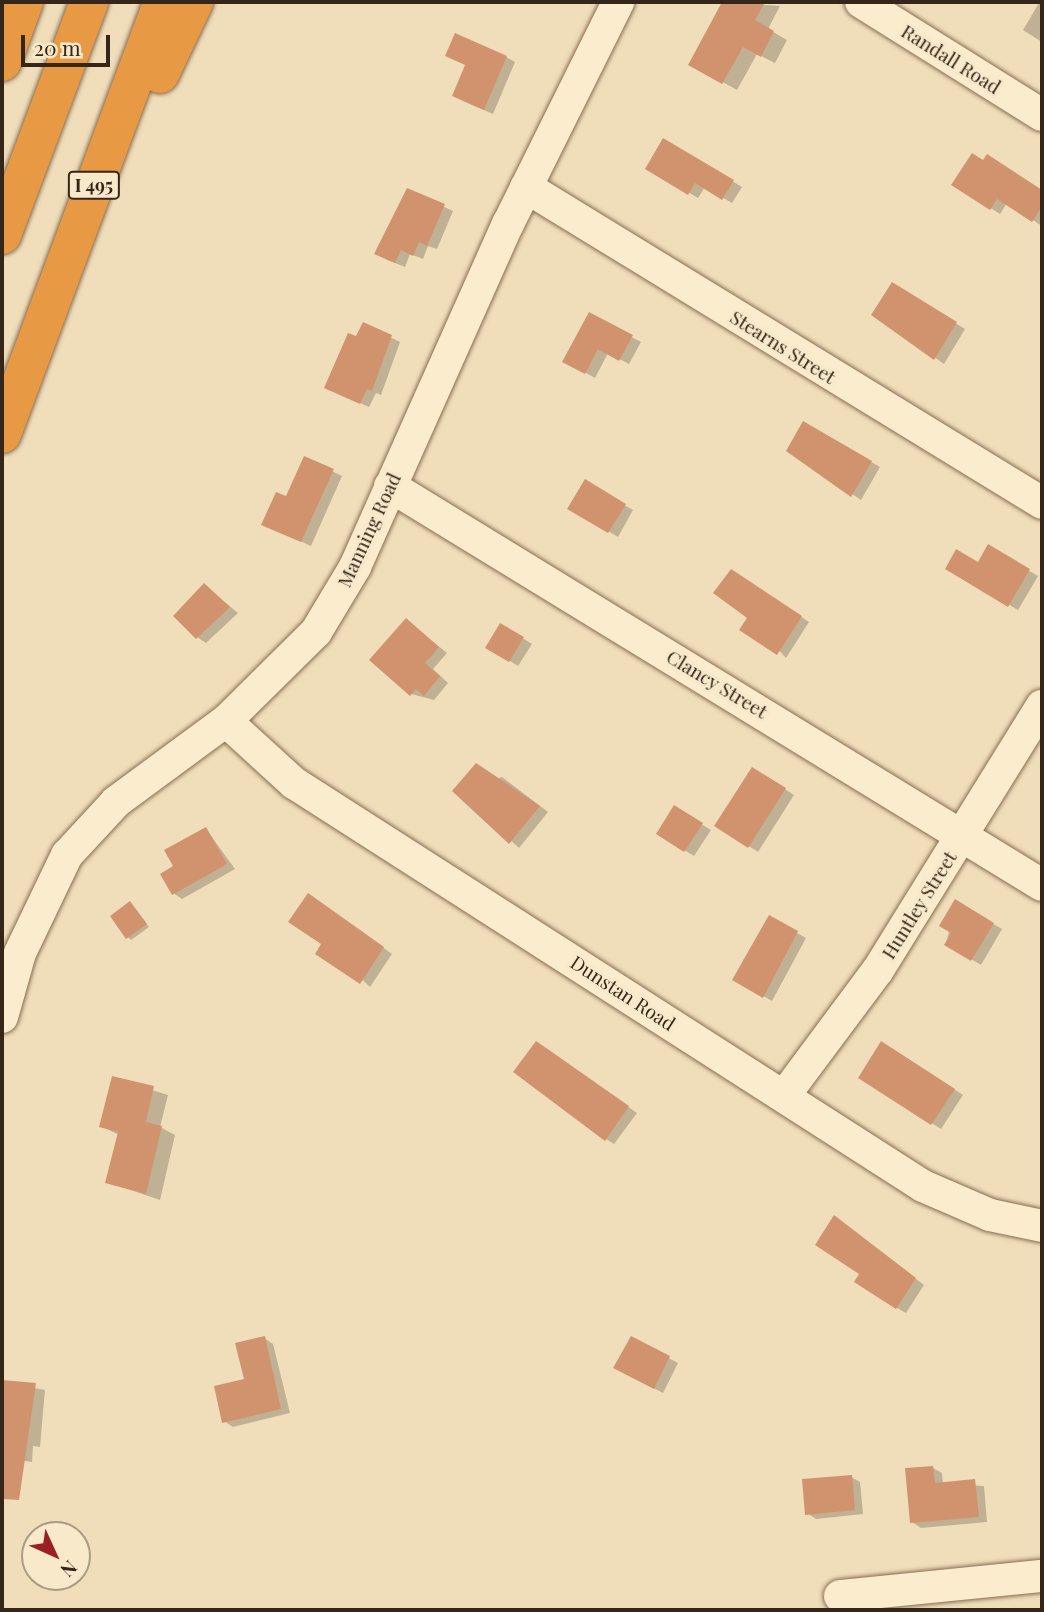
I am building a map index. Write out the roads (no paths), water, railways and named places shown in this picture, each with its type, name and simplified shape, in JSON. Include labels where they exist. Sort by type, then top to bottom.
[{"type":"highway","points":[[2,62],[24,2]]},
{"type":"highway","points":[[2,235],[89,2]]},
{"type":"highway","name":"I 495","points":[[2,435],[163,2]]},
{"type":"highway","points":[[25,369],[194,2]]},
{"type":"street","name":"Manning Road","points":[[2,1017],[20,953],[67,855],[116,802],[226,721],[316,632],[355,567],[526,187],[618,2]]},
{"type":"street","name":"Randall Road","points":[[861,2],[1042,115]]},
{"type":"street","name":"Stearns Street","points":[[526,187],[1042,503]]},
{"type":"street","name":"Clancy Street","points":[[390,486],[961,838],[1042,885]]},
{"type":"street","name":"Huntley Street","points":[[784,1096],[878,970],[1042,706]]},
{"type":"street","name":"Dunstan Road","points":[[226,721],[294,783],[923,1186],[990,1214],[1042,1226]]},
{"type":"street","points":[[839,1596],[1042,1576]]}]
